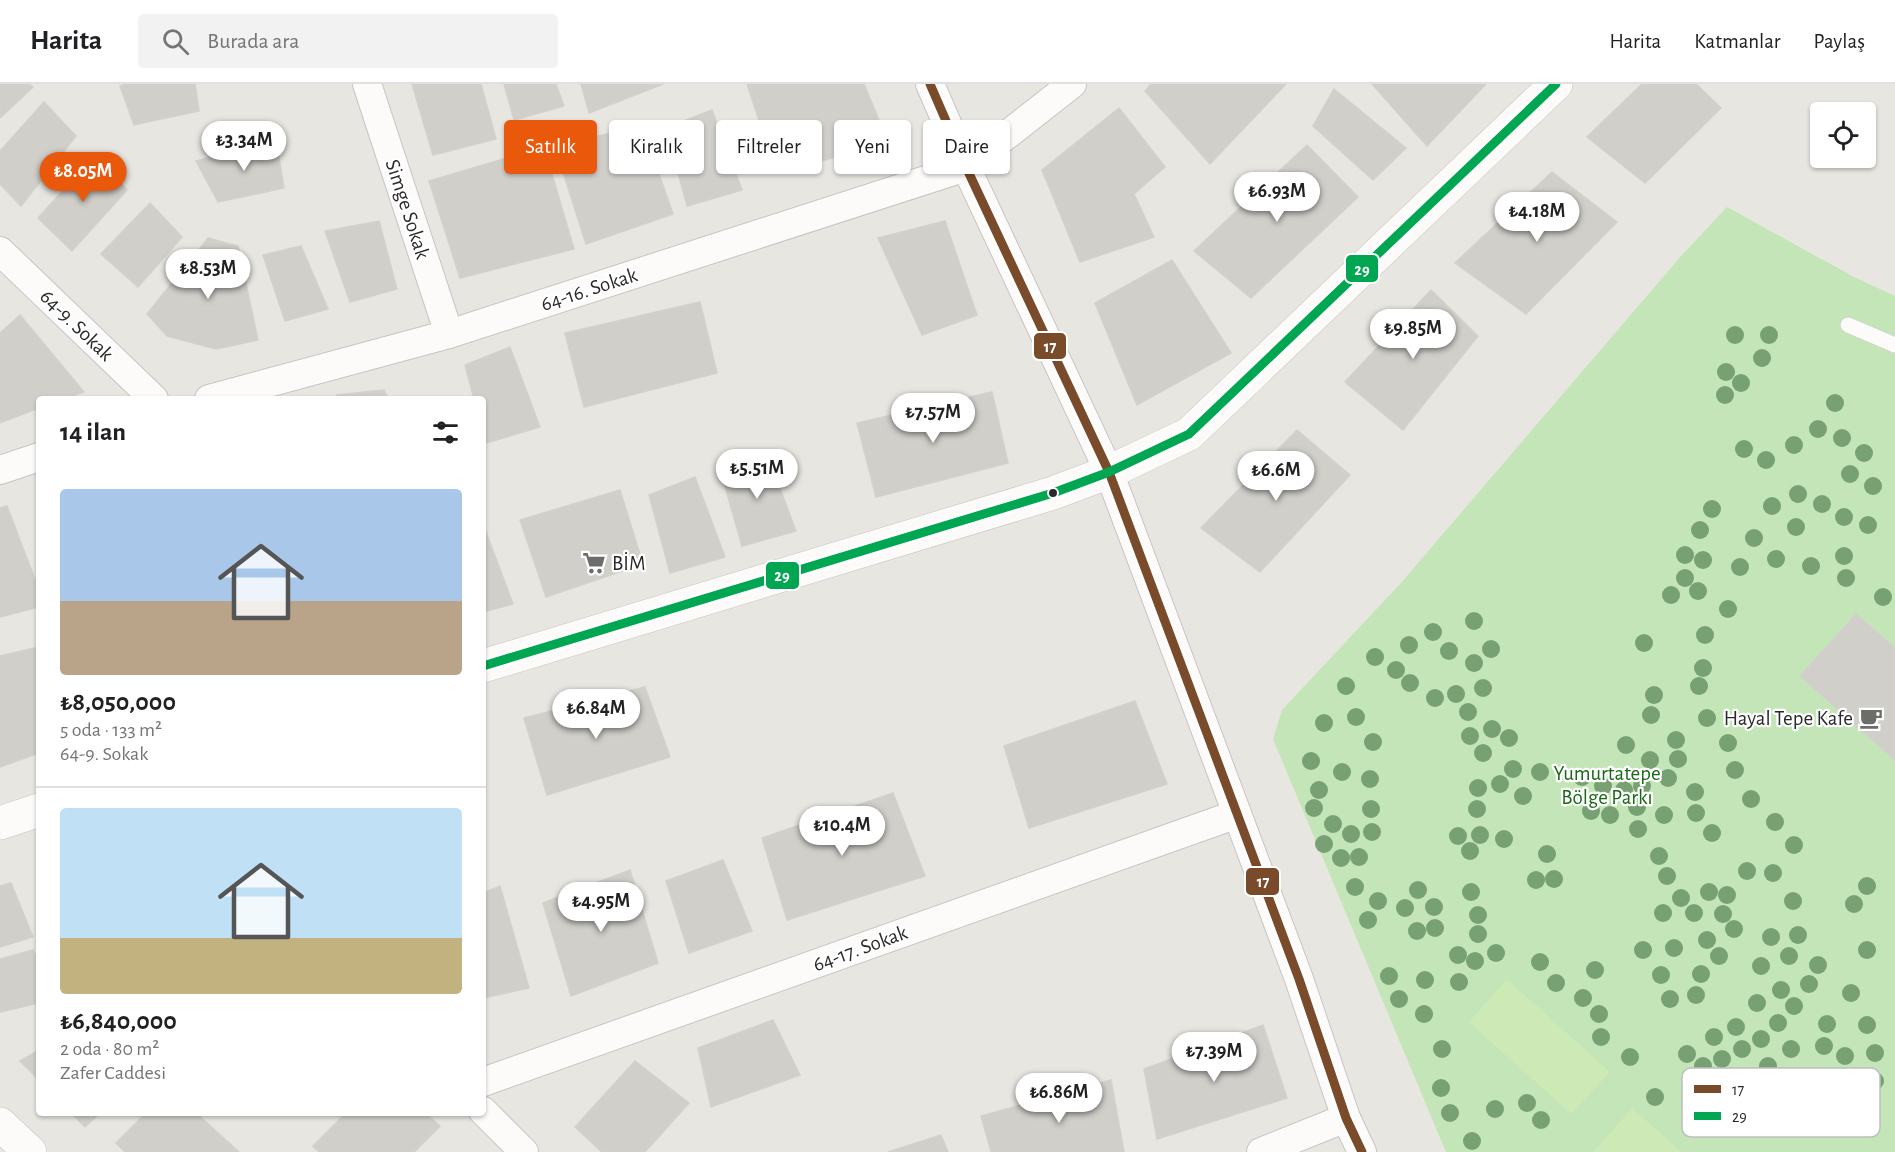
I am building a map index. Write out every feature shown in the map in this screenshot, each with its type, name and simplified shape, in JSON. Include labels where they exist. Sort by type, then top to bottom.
[{"type":"street","name":"Simge Sokak","points":[[367,84],[449,334]]},
{"type":"street","points":[[930,84],[946,120]]},
{"type":"street","points":[[1010,133],[1072,84]]},
{"type":"street","points":[[486,665],[1053,493],[1108,472],[1188,434],[1556,84]]},
{"type":"street","name":"64-16. Sokak","points":[[220,396],[449,334],[944,174]]},
{"type":"street","points":[[969,174],[1108,472],[1299,979],[1346,1118],[1362,1152]]},
{"type":"street","name":"64-9. Sokak","points":[[0,251],[151,396]]},
{"type":"street","points":[[0,470],[36,458]]},
{"type":"street","points":[[0,823],[36,811]]},
{"type":"street","name":"64-17. Sokak","points":[[486,1081],[1237,814]]},
{"type":"street","points":[[486,1114],[524,1152]]},
{"type":"street","points":[[1261,1152],[1346,1118]]},
{"type":"street","points":[[0,1124],[30,1152]]},
{"type":"lane","points":[[1848,325],[1895,345]]},
{"type":"green space","name":"Yumurtatepe Bölge Parkı","points":[[1727,207],[1854,277],[1895,296],[1895,1152],[1446,1152],[1273,739],[1282,710],[1400,584],[1682,255]]},
{"type":"green space","points":[[1507,979],[1610,1072],[1571,1114],[1469,1022]]},
{"type":"green space","points":[[1632,1108],[1682,1152],[1593,1152]]},
{"type":"building","points":[[0,84],[29,84],[33,87],[0,118]]},
{"type":"building","points":[[126,84],[195,84],[199,111],[134,125],[120,86]]},
{"type":"building","points":[[412,84],[481,84],[496,139],[433,155]]},
{"type":"building","points":[[504,84],[556,84],[564,106],[514,120]]},
{"type":"building","points":[[581,84],[663,84],[589,113]]},
{"type":"building","points":[[747,84],[864,84],[879,120],[834,120],[834,158],[822,161],[822,120],[759,120]]},
{"type":"building","points":[[1151,84],[1286,84],[1210,164],[1145,91]]},
{"type":"building","points":[[1372,84],[1486,84],[1427,146]]},
{"type":"building","points":[[1642,84],[1696,84],[1721,108],[1645,183],[1587,137]]},
{"type":"building","points":[[1334,89],[1406,148],[1373,180],[1313,126]]},
{"type":"building","points":[[44,102],[76,136],[21,206],[0,184],[0,151]]},
{"type":"building","points":[[1119,108],[1165,167],[1134,194],[1154,237],[1080,262],[1042,170]]},
{"type":"building","points":[[712,110],[716,121],[716,174],[736,174],[742,190],[687,206],[678,174],[704,174],[704,120],[686,120]]},
{"type":"building","points":[[609,133],[609,174],[659,174],[673,214],[586,244],[564,174],[597,174],[597,136]]},
{"type":"building","points":[[276,140],[284,188],[218,202],[196,161]]},
{"type":"building","points":[[1307,145],[1358,197],[1251,298],[1194,251]]},
{"type":"building","points":[[95,155],[127,190],[72,251],[38,218]]},
{"type":"building","points":[[504,159],[504,174],[552,174],[574,249],[460,278],[429,181]]},
{"type":"building","points":[[1552,172],[1617,222],[1526,314],[1455,263]]},
{"type":"building","points":[[150,203],[182,237],[138,287],[101,254]]},
{"type":"building","points":[[379,221],[397,289],[350,302],[325,231]]},
{"type":"building","points":[[945,221],[977,315],[922,335],[878,238]]},
{"type":"building","points":[[208,238],[238,246],[258,340],[216,349],[167,336],[147,314]]},
{"type":"building","points":[[301,246],[328,309],[285,321],[263,255]]},
{"type":"building","points":[[1172,260],[1231,353],[1137,405],[1095,303]]},
{"type":"building","points":[[1431,290],[1478,336],[1403,430],[1345,382]]},
{"type":"building","points":[[700,302],[717,373],[584,407],[565,333]]},
{"type":"building","points":[[20,315],[84,392],[73,396],[36,396],[36,409],[0,423],[0,333]]},
{"type":"building","points":[[510,347],[540,427],[486,443],[486,396],[473,396],[465,365]]},
{"type":"building","points":[[384,390],[387,396],[337,396]]},
{"type":"building","points":[[992,392],[1008,463],[876,497],[857,423]]},
{"type":"building","points":[[1297,430],[1350,475],[1260,572],[1201,528]]},
{"type":"building","points":[[766,451],[796,531],[742,546],[720,469]]},
{"type":"building","points":[[695,477],[725,557],[670,573],[649,495]]},
{"type":"building","points":[[620,490],[643,564],[546,597],[520,520]]},
{"type":"building","points":[[7,506],[36,582],[36,608],[0,617],[0,508]]},
{"type":"building","points":[[486,532],[513,604],[486,611]]},
{"type":"building","name":"Hayal Tepe Kafe","points":[[1856,614],[1895,648],[1895,760],[1800,676]]},
{"type":"building","points":[[36,648],[36,754],[0,767],[0,656]]},
{"type":"building","points":[[645,687],[670,757],[547,795],[524,718]]},
{"type":"building","points":[[1135,701],[1167,784],[1029,828],[1004,746]]},
{"type":"building","points":[[893,793],[925,876],[787,920],[762,838]]},
{"type":"building","points":[[723,860],[752,931],[689,953],[666,881]]},
{"type":"building","points":[[630,870],[658,963],[571,996],[543,903]]},
{"type":"building","points":[[11,883],[33,937],[0,947],[0,886]]},
{"type":"building","points":[[500,886],[529,988],[486,997],[486,892]]},
{"type":"building","points":[[33,950],[36,958],[36,1004],[0,1012],[0,959]]},
{"type":"building","points":[[773,1020],[800,1075],[711,1107],[698,1048]]},
{"type":"building","points":[[1263,1025],[1287,1098],[1157,1139],[1144,1069]]},
{"type":"building","points":[[36,1052],[36,1077],[20,1061]]},
{"type":"building","points":[[635,1061],[689,1103],[645,1152],[602,1152],[575,1127]]},
{"type":"building","points":[[1111,1080],[1124,1152],[991,1152],[981,1116]]},
{"type":"building","points":[[74,1116],[97,1116],[85,1127]]},
{"type":"building","points":[[143,1116],[199,1116],[239,1152],[125,1152],[116,1143]]},
{"type":"building","points":[[343,1116],[428,1116],[440,1126],[414,1152],[319,1152],[313,1146]]},
{"type":"building","points":[[941,1135],[948,1152],[888,1152]]},
{"type":"transit line","name":"17","points":[[930,84],[966,167],[1109,472],[1299,979],[1346,1118],[1362,1152]]},
{"type":"transit line","name":"29","points":[[486,665],[1053,493],[1109,472],[1189,434],[1556,84]]},
{"type":"place","name":"BİM","points":[[594,563]]},
{"type":"place","name":"Hayal Tepe Kafe","points":[[1871,718]]}]
